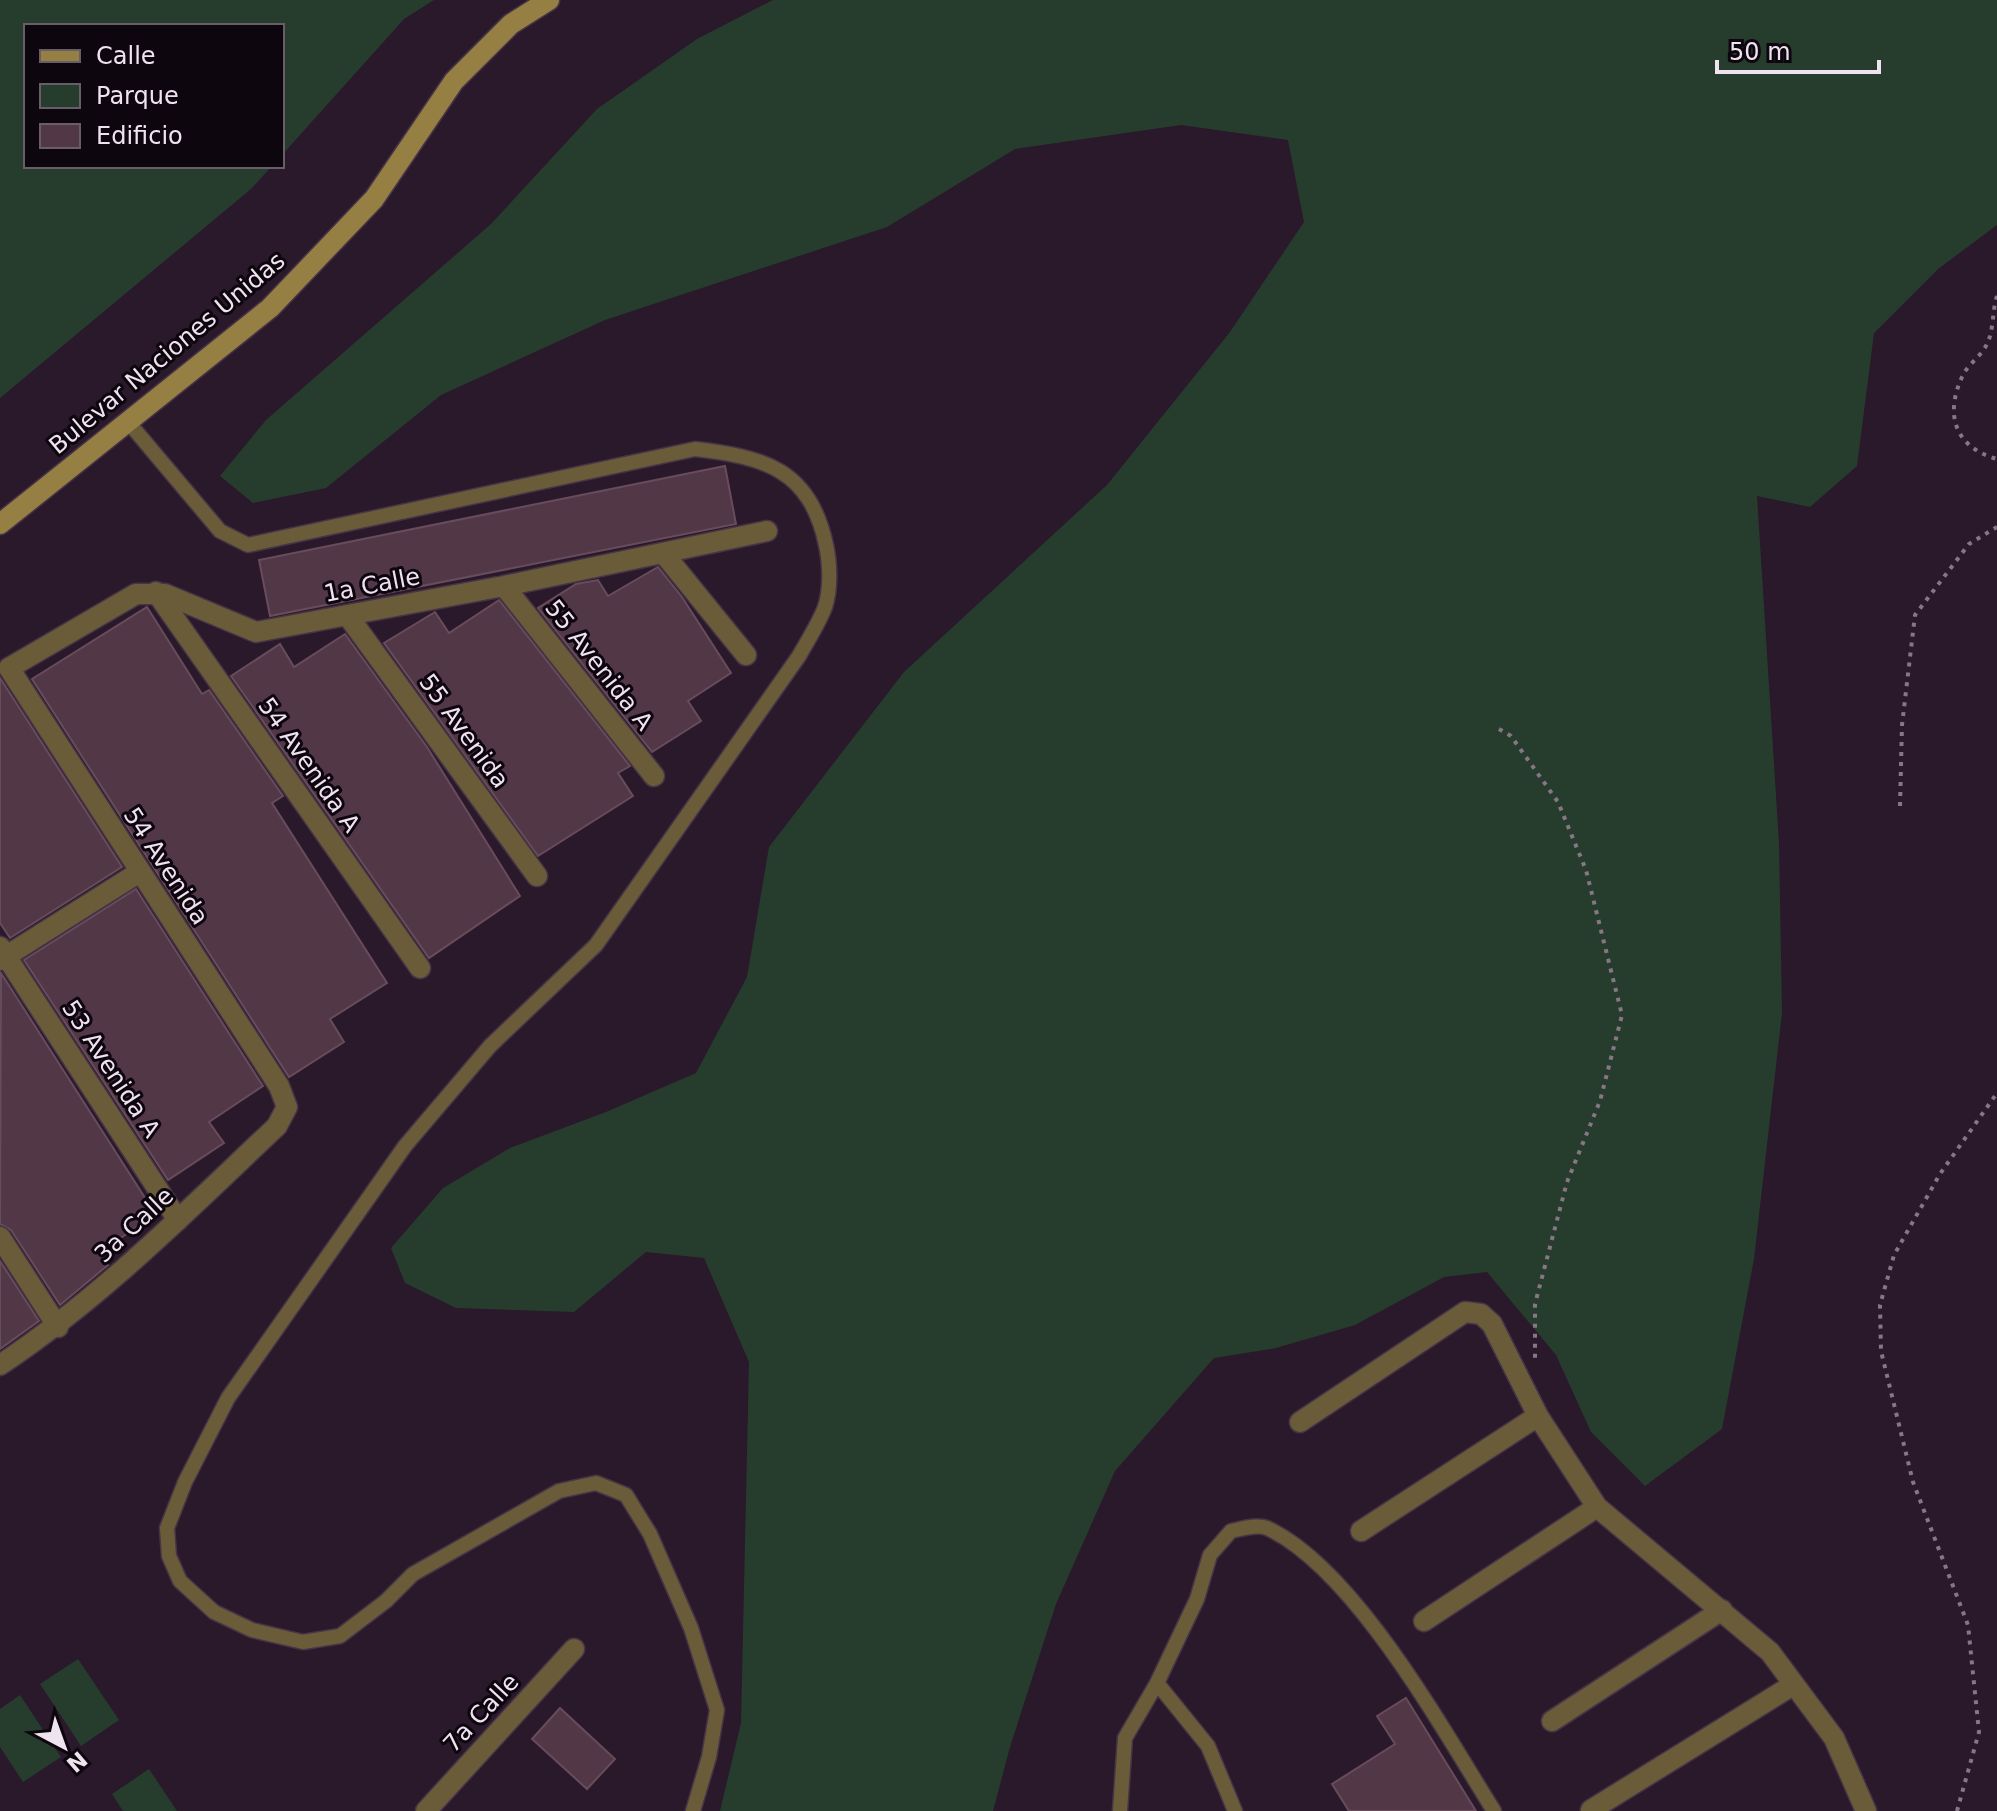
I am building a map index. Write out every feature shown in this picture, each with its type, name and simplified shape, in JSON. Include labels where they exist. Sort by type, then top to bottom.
[{"type":"main road","name":"Bulevar Naciones Unidas","points":[[0,524],[270,308],[374,199],[454,81],[511,24],[549,0]]},
{"type":"street","name":"1a Calle","points":[[156,592],[256,632],[504,586],[767,531]]},
{"type":"street","points":[[664,554],[746,655]]},
{"type":"street","name":"55 Avenida A","points":[[504,586],[654,776]]},
{"type":"street","points":[[4,661],[121,600],[156,592]]},
{"type":"street","name":"54 Avenida A","points":[[156,592],[420,968]]},
{"type":"street","name":"55 Avenida","points":[[348,616],[537,876]]},
{"type":"street","name":"54 Avenida","points":[[4,661],[138,873],[279,1086],[287,1107]]},
{"type":"street","points":[[2,955],[138,873]]},
{"type":"street","name":"53 Avenida A","points":[[2,955],[178,1220]]},
{"type":"street","name":"3a Calle","points":[[0,1365],[58,1327],[178,1220],[277,1126],[287,1107]]},
{"type":"street","points":[[0,1237],[58,1327]]},
{"type":"street","points":[[1300,1422],[1465,1312],[1481,1314],[1492,1324],[1538,1416],[1597,1507],[1770,1652],[1834,1738],[1866,1811]]},
{"type":"street","points":[[1361,1531],[1538,1416]]},
{"type":"street","points":[[1424,1621],[1597,1507]]},
{"type":"street","points":[[1552,1721],[1722,1610]]},
{"type":"street","name":"7a Calle","points":[[426,1811],[574,1649]]},
{"type":"street","points":[[1591,1810],[1793,1685]]},
{"type":"lane","points":[[129,423],[220,531],[248,545],[695,449],[747,455],[768,465],[802,489],[821,523],[829,562],[826,605],[799,656],[596,945],[490,1046],[405,1146],[228,1398],[185,1482],[167,1528],[169,1556],[180,1581],[214,1612],[252,1630],[303,1642],[340,1636],[386,1601],[413,1574],[559,1491],[596,1483],[626,1495],[650,1534],[691,1628],[717,1710],[709,1757],[693,1811]]},
{"type":"lane","points":[[1120,1811],[1125,1738],[1157,1683],[1197,1599],[1210,1555],[1231,1531],[1264,1526],[1315,1559],[1396,1657],[1494,1811]]},
{"type":"lane","points":[[1157,1683],[1208,1746],[1235,1811]]},
{"type":"path","points":[[1997,296],[1988,344],[1965,371],[1953,401],[1952,419],[1959,437],[1972,448],[1997,459]]},
{"type":"path","points":[[1900,806],[1902,725],[1915,615],[1969,544],[1997,527]]},
{"type":"path","points":[[1499,729],[1511,736],[1558,802],[1586,870],[1622,1015],[1600,1101],[1567,1182],[1535,1304],[1535,1373]]},
{"type":"path","points":[[1957,1811],[1979,1732],[1968,1625],[1913,1482],[1881,1351],[1880,1305],[1894,1255],[1940,1174],[1997,1093]]},
{"type":"green space","points":[[0,0],[434,0],[404,19],[284,153],[284,24],[24,24],[24,168],[270,168],[251,189],[0,398]]},
{"type":"green space","points":[[773,0],[1997,0],[1997,225],[1938,269],[1874,333],[1857,466],[1810,507],[1757,496],[1779,843],[1782,1013],[1754,1259],[1722,1429],[1645,1486],[1591,1432],[1556,1355],[1487,1272],[1444,1277],[1355,1325],[1276,1348],[1214,1358],[1115,1471],[1056,1604],[993,1811],[720,1811],[741,1723],[749,1362],[704,1258],[646,1252],[574,1312],[456,1308],[405,1283],[391,1248],[443,1188],[510,1148],[606,1112],[696,1073],[747,977],[769,847],[904,672],[1107,485],[1230,332],[1304,222],[1288,140],[1181,125],[1015,149],[887,227],[605,320],[441,395],[326,488],[253,503],[220,476],[266,420],[491,224],[597,109],[697,39]]},
{"type":"green space","points":[[78,1659],[119,1720],[81,1746],[40,1684]]},
{"type":"green space","points":[[20,1695],[61,1757],[23,1782],[0,1747],[0,1709]]},
{"type":"green space","points":[[149,1769],[177,1811],[123,1811],[112,1794]]},
{"type":"building","points":[[725,466],[736,524],[270,616],[259,560]]},
{"type":"building","points":[[658,567],[682,597],[731,673],[688,701],[701,721],[652,752],[538,608],[576,584],[598,580],[608,596]]},
{"type":"building","points":[[499,600],[630,766],[618,773],[633,796],[538,856],[384,643],[435,612],[449,633]]},
{"type":"building","points":[[147,607],[202,694],[209,690],[283,796],[272,803],[387,983],[330,1019],[344,1042],[289,1077],[32,679]]},
{"type":"building","points":[[345,634],[427,747],[520,896],[429,958],[231,676],[280,644],[294,667]]},
{"type":"building","points":[[0,678],[122,867],[10,938],[0,923]]},
{"type":"building","points":[[136,889],[263,1086],[209,1122],[224,1143],[168,1180],[24,960]]},
{"type":"building","points":[[1,973],[156,1215],[99,1252],[108,1265],[60,1305],[11,1230],[0,1224]]},
{"type":"building","points":[[0,1261],[39,1321],[0,1349]]},
{"type":"building","points":[[1406,1698],[1476,1811],[1349,1811],[1332,1784],[1395,1744],[1377,1716]]},
{"type":"building","points":[[560,1708],[615,1759],[587,1789],[532,1739]]}]
